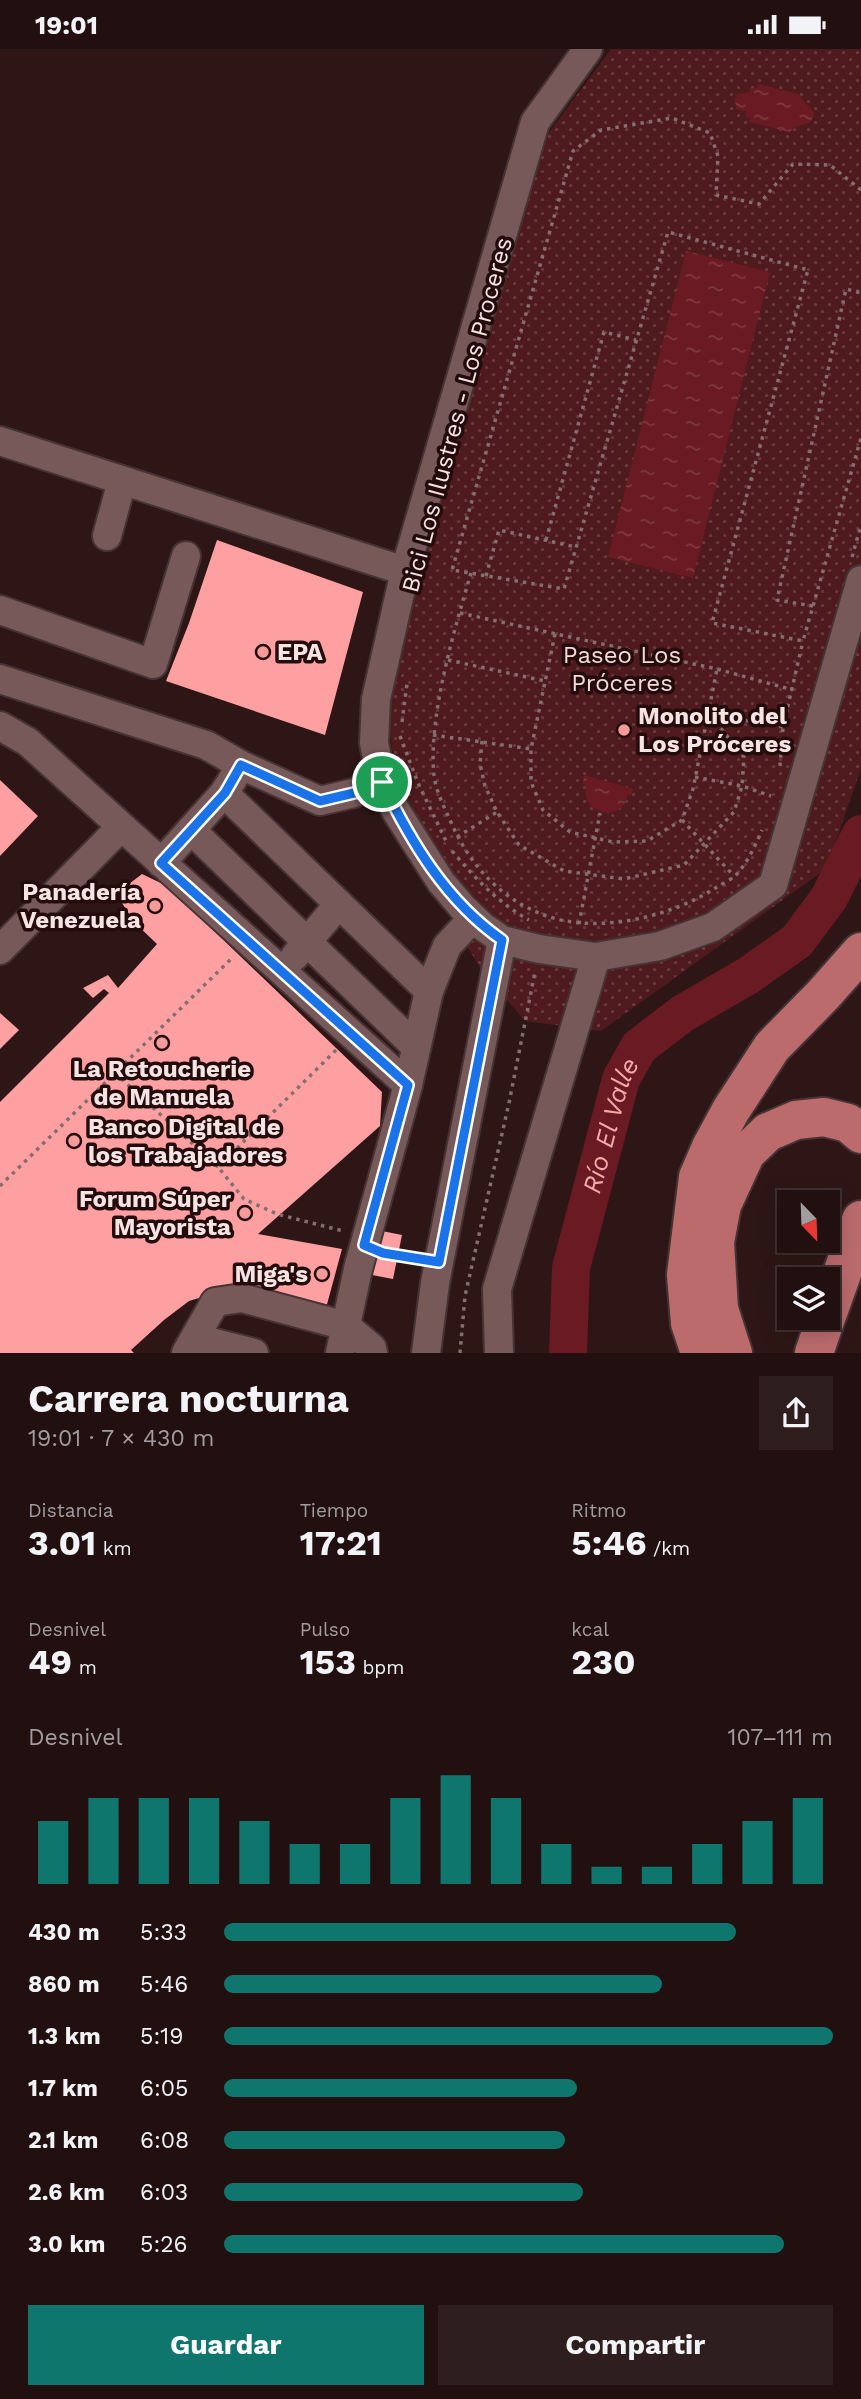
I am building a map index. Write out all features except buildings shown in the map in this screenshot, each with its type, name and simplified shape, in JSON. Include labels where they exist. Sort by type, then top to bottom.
[{"type":"highway","points":[[700,1353],[690,1323],[686,1275],[698,1177],[731,1110],[772,1047],[861,952]]},
{"type":"highway","points":[[733,1353],[719,1309],[715,1242],[722,1205],[746,1153],[768,1132],[796,1120],[824,1117],[848,1123],[861,1134]]},
{"type":"highway","points":[[840,1279],[861,1220]]},
{"type":"highway","points":[[814,1353],[822,1330]]},
{"type":"street","points":[[588,49],[535,122],[405,571],[376,699],[374,743],[382,782],[410,835],[441,882],[473,918],[502,940],[542,938],[596,957],[660,946],[713,927],[773,885],[855,572]]},
{"type":"street","points":[[0,441],[405,571]]},
{"type":"street","points":[[107,536],[122,481]]},
{"type":"street","points":[[0,611],[153,664],[186,556]]},
{"type":"street","points":[[0,680],[206,745],[241,765],[320,801],[354,793],[382,782]]},
{"type":"street","points":[[0,726],[28,742],[408,1085]]},
{"type":"street","points":[[161,863],[225,793],[241,765]]},
{"type":"street","points":[[225,793],[429,992]]},
{"type":"street","points":[[0,950],[121,827]]},
{"type":"street","points":[[191,830],[416,1047]]},
{"type":"street","points":[[282,971],[339,904]]},
{"type":"street","points":[[343,1339],[364,1245],[408,1085],[429,992],[447,946],[473,918]]},
{"type":"street","points":[[426,1353],[439,1262],[502,940]]},
{"type":"street","points":[[499,1353],[497,1289],[596,957]]},
{"type":"street","points":[[254,1353],[191,1345],[215,1302],[242,1298],[372,1348],[373,1353]]},
{"type":"path","points":[[803,641],[712,623],[808,270],[668,232],[564,589],[452,570],[573,151],[601,130],[672,118],[710,133],[718,156],[716,195],[759,204],[793,164],[830,165],[861,190]]},
{"type":"path","points":[[813,606],[777,600],[846,289],[861,293]]},
{"type":"path","points":[[546,540],[604,332],[636,340]]},
{"type":"path","points":[[777,776],[783,727],[803,641],[861,438]]},
{"type":"path","points":[[855,572],[861,525]]},
{"type":"path","points":[[486,576],[499,530],[576,547]]},
{"type":"path","points":[[471,573],[448,660],[433,735],[434,778],[467,856],[491,883],[544,915],[579,924],[628,920],[668,911],[707,894],[734,876],[752,850],[765,822]]},
{"type":"path","points":[[460,613],[717,669],[793,689]]},
{"type":"path","points":[[555,634],[531,749],[531,782],[543,810],[570,832],[613,842],[647,841],[682,820],[693,789],[717,669]]},
{"type":"path","points":[[448,660],[545,681]]},
{"type":"path","points":[[407,682],[400,735],[418,783],[449,847],[477,880],[542,938],[509,1103],[465,1296],[460,1353]]},
{"type":"path","points":[[709,714],[783,727]]},
{"type":"path","points":[[482,741],[480,764],[485,786],[497,812],[519,845],[564,871],[624,879],[684,865],[734,812],[742,786],[744,757],[709,714]]},
{"type":"path","points":[[433,735],[531,749]]},
{"type":"path","points":[[695,776],[742,786],[771,796],[774,786]]},
{"type":"path","points":[[457,837],[497,812]]},
{"type":"path","points":[[579,924],[600,813]]},
{"type":"path","points":[[682,820],[734,876]]},
{"type":"path","points":[[743,876],[750,867]]},
{"type":"path","points":[[0,1186],[235,955]]},
{"type":"path","points":[[218,1167],[337,1049]]},
{"type":"path","points":[[115,1073],[218,1167],[244,1199],[277,1214],[347,1232],[364,1245],[383,1253],[439,1262]]},
{"type":"green space","name":"Paseo Los Próceres","points":[[611,49],[861,49],[861,768],[827,868],[601,1031],[525,1021],[482,971],[403,839],[380,648],[521,170]]},
{"type":"water","points":[[758,84],[799,94],[814,113],[811,122],[790,132],[750,122],[750,118],[745,117],[746,111],[736,109],[735,99],[737,94],[750,92],[750,88],[757,88]]},
{"type":"water","points":[[686,251],[770,272],[693,578],[608,557]]},
{"type":"water","points":[[584,775],[633,789],[631,795],[628,795],[618,810],[611,813],[596,810],[586,796]]},
{"type":"waterway","name":"Río El Valle","points":[[568,1353],[571,1268],[621,1079],[639,1047],[682,1014],[749,975],[797,941],[829,898],[861,834]]},
{"type":"place","name":"EPA","points":[[263,652]]},
{"type":"place","name":"Monolito del Los Próceres","points":[[624,730]]},
{"type":"place","name":"Panadería Venezuela","points":[[155,906]]},
{"type":"place","name":"La Retoucherie de Manuela","points":[[162,1043]]},
{"type":"place","name":"Banco Digital de los Trabajadores","points":[[74,1141]]},
{"type":"place","name":"Forum Súper Mayorista","points":[[245,1213]]},
{"type":"place","name":"Miga's","points":[[322,1274]]},
{"type":"route","points":[[241,765],[320,801],[341,797],[382,782],[410,835],[441,882],[463,908],[502,940],[439,1262],[383,1253],[364,1245],[408,1085],[161,863],[225,793],[241,765]]}]
